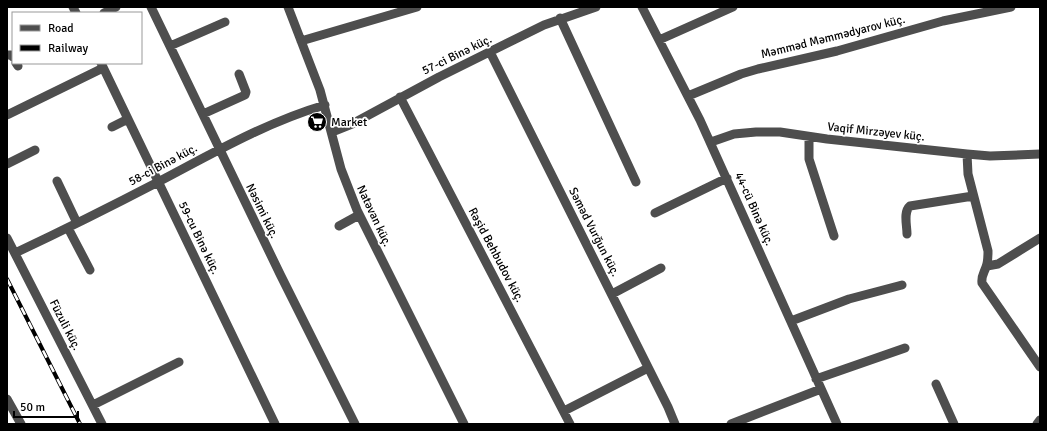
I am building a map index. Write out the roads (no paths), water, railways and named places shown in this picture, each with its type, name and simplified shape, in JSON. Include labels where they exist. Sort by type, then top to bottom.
[{"type":"street","points":[[106,12],[116,7]]},
{"type":"street","name":"Nəsimi küç.","points":[[151,7],[276,268],[355,424]]},
{"type":"street","name":"Natəvan küç.","points":[[288,7],[325,105],[341,169],[359,215],[464,424]]},
{"type":"street","points":[[301,41],[389,11],[417,7]]},
{"type":"street","name":"57-ci Binə küç.","points":[[332,132],[352,124],[400,97],[544,25],[560,18],[596,7]]},
{"type":"street","name":"44-cü Binə küç.","points":[[642,7],[711,142],[837,424]]},
{"type":"street","points":[[659,40],[733,7]]},
{"type":"street","name":"Məmməd Məmmədyarov küç.","points":[[688,96],[754,70],[837,51],[973,10],[1011,7]]},
{"type":"street","points":[[560,18],[636,182]]},
{"type":"street","points":[[170,46],[225,22]]},
{"type":"street","name":"Səməd Vurğun küç.","points":[[490,52],[668,407],[674,424]]},
{"type":"street","points":[[7,115],[102,66]]},
{"type":"street","name":"59-cu Binə küç.","points":[[102,66],[275,424]]},
{"type":"street","points":[[203,114],[245,95],[246,92],[239,74]]},
{"type":"street","name":"Rəşid Behbudov küç.","points":[[400,97],[570,424]]},
{"type":"street","name":"58-ci Binə küç.","points":[[15,253],[68,228],[220,149],[303,111],[325,105]]},
{"type":"street","points":[[112,127],[128,118]]},
{"type":"street","name":"Vaqif Mirzəyev küç.","points":[[711,142],[734,134],[780,132],[809,137],[990,156],[1040,154]]},
{"type":"street","points":[[809,137],[809,159],[834,236]]},
{"type":"street","points":[[7,164],[35,150]]},
{"type":"street","points":[[968,154],[968,174],[988,251],[987,266],[982,275],[982,283],[1040,367]]},
{"type":"street","points":[[655,213],[727,178]]},
{"type":"street","points":[[57,181],[77,223]]},
{"type":"street","points":[[908,234],[906,214],[907,209],[910,206],[973,196]]},
{"type":"street","points":[[339,226],[359,215]]},
{"type":"street","points":[[68,228],[90,270]]},
{"type":"street","name":"Füzuli küç.","points":[[7,238],[102,424]]},
{"type":"street","points":[[987,266],[998,264],[1040,238]]},
{"type":"street","points":[[612,294],[661,268]]},
{"type":"street","points":[[790,321],[849,299],[902,285]]},
{"type":"street","points":[[816,379],[905,348]]},
{"type":"street","points":[[92,405],[179,362]]},
{"type":"street","points":[[564,411],[648,368]]},
{"type":"street","points":[[936,384],[954,424]]},
{"type":"street","points":[[730,424],[821,389]]},
{"type":"street","points":[[7,399],[21,424]]},
{"type":"street","points":[[1037,424],[1040,420]]},
{"type":"railway","points":[[7,279],[80,424]]},
{"type":"place","name":"Market","points":[[317,122]]}]
